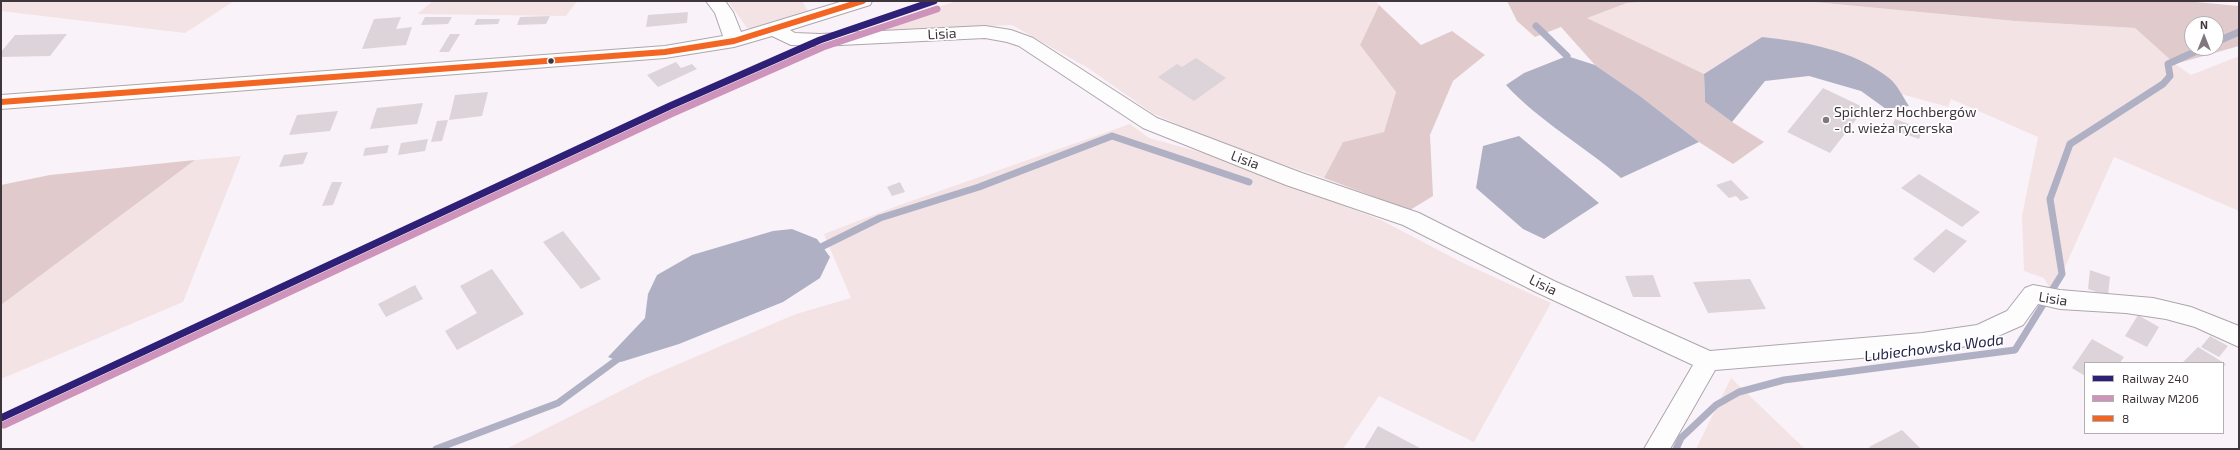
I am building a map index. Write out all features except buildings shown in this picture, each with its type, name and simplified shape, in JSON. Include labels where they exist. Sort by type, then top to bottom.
[{"type":"street","points":[[715,1],[724,12],[734,41]]},
{"type":"street","points":[[1,102],[665,52],[734,41],[776,30],[863,1]]},
{"type":"street","name":"Lisia","points":[[776,30],[791,39],[827,40],[986,32],[1011,36],[1026,42],[1150,123],[1294,179],[1411,219],[1546,287],[1708,361],[1922,343],[1980,334],[2015,318],[2033,294],[2054,300],[2139,305],[2180,313],[2200,319],[2239,337]]},
{"type":"street","points":[[1657,449],[1708,361]]},
{"type":"shaded area","points":[[1,1],[234,1],[185,33],[1,11]]},
{"type":"shaded area","points":[[433,1],[577,1],[566,16],[417,14]]},
{"type":"shaded area","points":[[728,1],[802,1],[808,11],[760,28],[747,28]]},
{"type":"shaded area","points":[[957,1],[1375,1],[1379,5],[1360,45],[1396,92],[1384,132],[1343,142],[1324,178],[1227,146],[1152,113],[1088,68],[1012,25],[874,31],[911,15]]},
{"type":"shaded area","points":[[1507,1],[1657,1],[1627,3],[1587,18],[1704,74],[1705,102],[1732,122],[1764,142],[1733,164],[1699,142],[1640,96],[1595,65],[1561,27],[1535,37],[1517,21]]},
{"type":"shaded area","points":[[1657,1],[1803,1],[2015,21],[2135,28],[2175,64],[2191,75],[2239,56],[2239,211],[2114,157],[2053,294],[2044,278],[2024,271],[2022,216],[2038,137],[1951,99],[1948,107],[1901,94],[1891,79],[1762,37],[1704,74],[1586,18],[1627,3]]},
{"type":"shaded area","points":[[1803,1],[2185,1],[2239,6],[2239,46],[2224,50],[2224,16],[2184,16],[2184,56],[2203,56],[2175,64],[2135,28],[2015,21]]},
{"type":"shaded area","points":[[1379,5],[1421,45],[1452,31],[1485,55],[1453,81],[1430,135],[1433,196],[1410,210],[1324,178],[1343,142],[1384,132],[1396,92],[1360,45]]},
{"type":"shaded area","points":[[1130,124],[1149,138],[1211,155],[1381,220],[1461,262],[1551,303],[1474,442],[1379,396],[1343,449],[506,449],[648,377],[796,314],[851,298],[824,234],[897,206]]},
{"type":"shaded area","points":[[241,156],[183,302],[1,379],[1,305],[195,160]]},
{"type":"shaded area","points":[[195,160],[1,305],[1,185],[50,175]]},
{"type":"shaded area","points":[[1731,378],[1805,449],[1696,449]]},
{"type":"water","points":[[1762,37],[1812,45],[1845,54],[1860,60],[1889,78],[1897,87],[1909,106],[1886,109],[1861,91],[1809,76],[1765,81],[1732,122],[1705,102],[1704,74]]},
{"type":"water","points":[[1567,56],[1595,65],[1640,96],[1699,142],[1621,178],[1547,122],[1506,85],[1524,73]]},
{"type":"water","points":[[1519,136],[1599,203],[1544,239],[1523,229],[1476,188],[1483,146]]},
{"type":"water","points":[[792,229],[817,239],[830,257],[820,278],[783,302],[679,344],[621,362],[608,357],[645,318],[648,294],[657,275],[692,255],[773,231]]},
{"type":"waterway","name":"Lubiechowska Woda","points":[[1536,26],[1567,56]]},
{"type":"waterway","name":"Lubiechowska Woda","points":[[2224,39],[2239,32]]},
{"type":"waterway","name":"Lubiechowska Woda","points":[[1676,449],[1681,438],[1716,405],[1739,392],[1784,380],[2015,350],[2062,274],[2050,199],[2070,144],[2163,84],[2170,76],[2168,64],[2186,56]]},
{"type":"waterway","points":[[815,250],[880,218],[979,187],[1112,136],[1249,182]]},
{"type":"waterway","points":[[436,449],[558,403],[622,356]]},
{"type":"rail line","name":"240","points":[[1,418],[670,106],[820,40],[934,1]]},
{"type":"rail line","name":"M206","points":[[4,425],[673,113],[823,47],[937,9]]},
{"type":"transit line","name":"8","points":[[1,102],[665,52],[734,41],[863,1]]},
{"type":"place","name":"Spichlerz Hochbergów - d. wieża rycerska","points":[[1826,120]]}]
